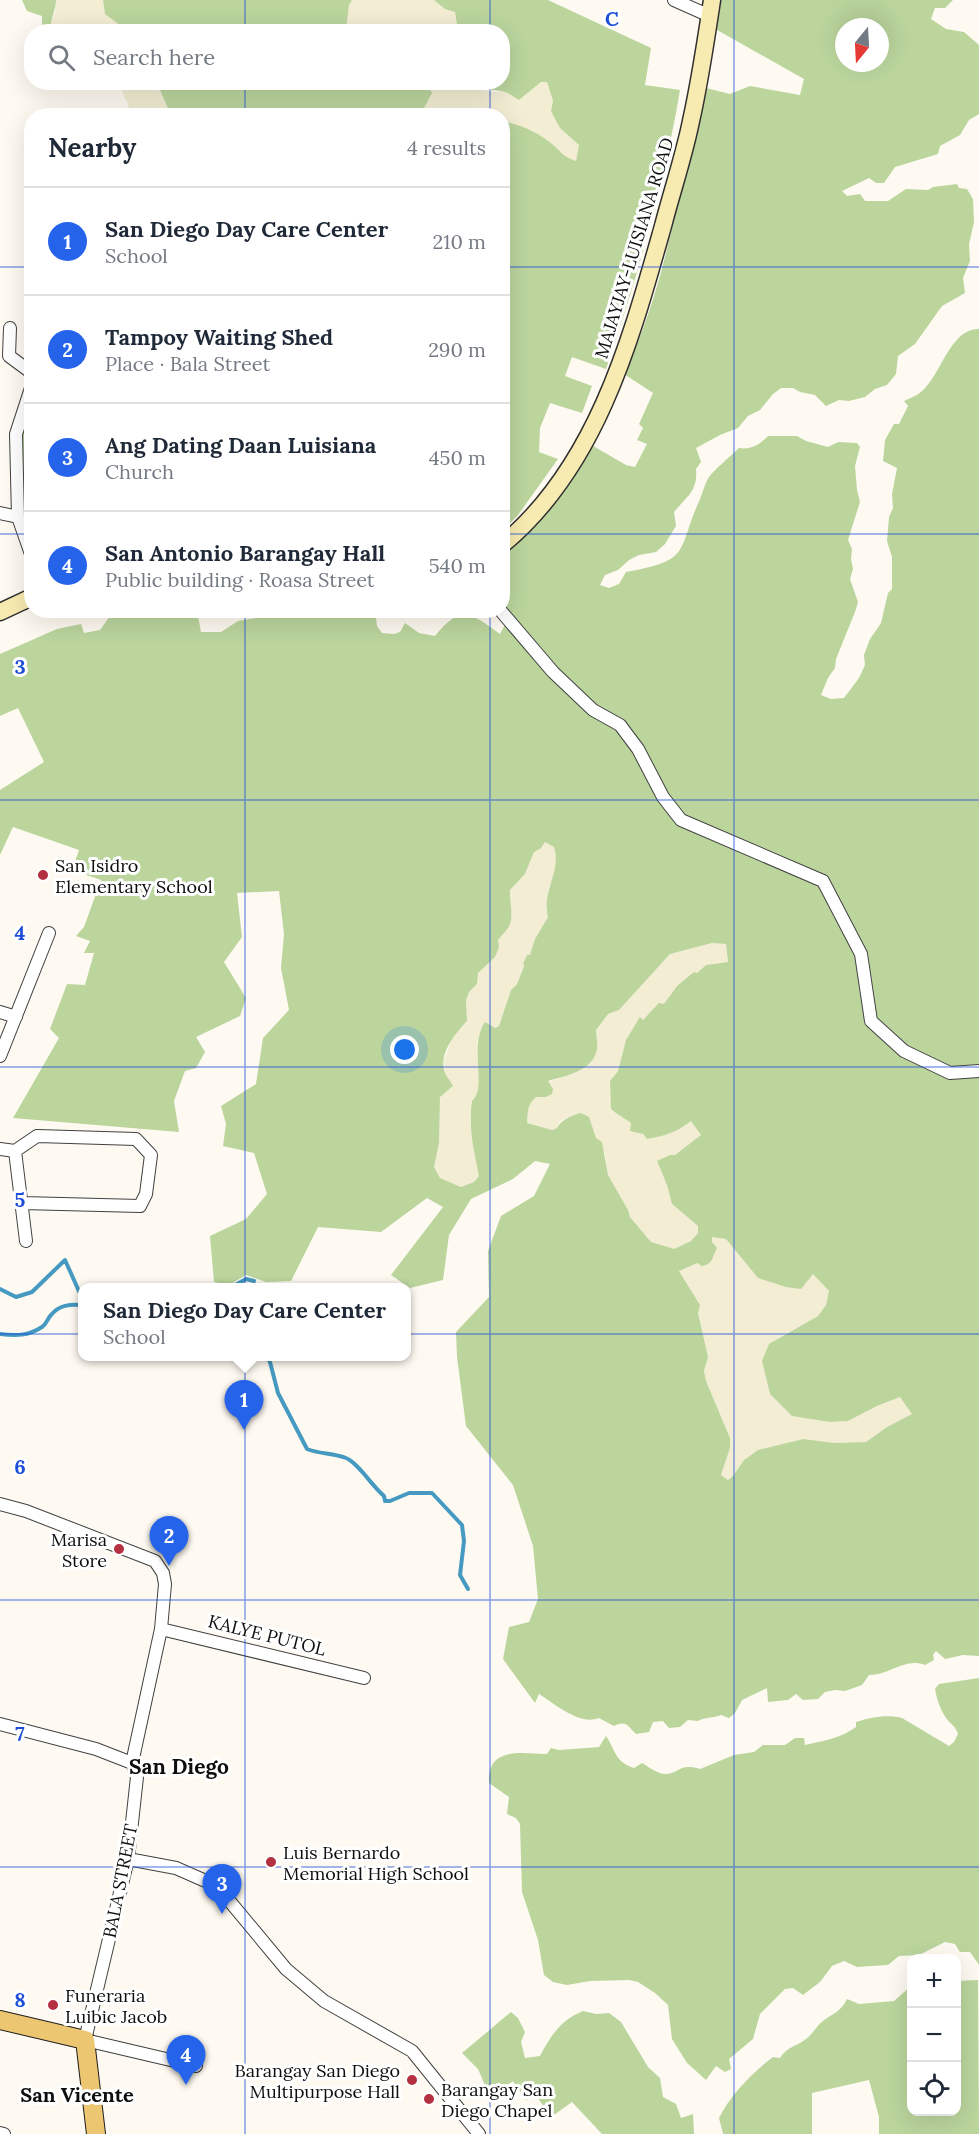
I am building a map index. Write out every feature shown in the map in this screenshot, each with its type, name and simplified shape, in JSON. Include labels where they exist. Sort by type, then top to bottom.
[{"type":"main road","points":[[0,2020],[85,2040]]},
{"type":"main road","name":"BALA STREET","points":[[85,2040],[96,2134]]},
{"type":"street","points":[[674,0],[711,8]]},
{"type":"street","name":"MAJAYJAY-LUISIANA ROAD","points":[[510,537],[542,507],[579,454],[615,380],[643,297],[691,122],[711,8]]},
{"type":"street","points":[[10,328],[9,356],[24,367]]},
{"type":"street","points":[[24,410],[16,434],[18,517],[24,534]]},
{"type":"street","points":[[0,513],[18,517]]},
{"type":"street","points":[[0,612],[24,601]]},
{"type":"street","points":[[507,618],[561,680],[593,710],[620,725],[638,749],[663,797],[681,820],[823,881],[861,954],[872,1021],[904,1051],[950,1073],[979,1071]]},
{"type":"street","points":[[0,1056],[49,933]]},
{"type":"street","points":[[0,1012],[16,1017]]},
{"type":"street","points":[[0,1149],[15,1151],[37,1136],[136,1138],[151,1155],[146,1194],[140,1206],[22,1203]]},
{"type":"street","points":[[15,1151],[26,1241]]},
{"type":"street","name":"BALA STREET","points":[[0,1504],[26,1511],[155,1561],[163,1573],[165,1584],[161,1629],[132,1763],[137,1777],[128,1859],[85,2040]]},
{"type":"street","name":"KALYE PUTOL","points":[[161,1629],[364,1678]]},
{"type":"street","points":[[0,1724],[96,1749],[132,1763]]},
{"type":"street","points":[[128,1859],[176,1868],[217,1886],[286,1969],[324,2001],[412,2051],[479,2134]]},
{"type":"street","points":[[85,2040],[196,2066]]},
{"type":"shaded area","points":[[56,0],[103,0],[105,14],[119,24],[50,24],[55,13]]},
{"type":"shaded area","points":[[352,0],[434,0],[445,9],[455,12],[457,24],[347,24],[349,5]]},
{"type":"shaded area","points":[[541,82],[547,82],[553,101],[551,111],[560,128],[579,145],[576,161],[562,156],[554,145],[510,124],[510,108],[424,108],[431,93],[430,90],[505,92],[519,100]]},
{"type":"shaded area","points":[[121,90],[159,90],[168,108],[129,108]]},
{"type":"shaded area","points":[[545,842],[554,847],[556,852],[556,871],[549,888],[546,910],[548,917],[535,939],[530,956],[527,955],[517,984],[511,990],[499,1026],[481,1028],[477,1042],[480,1086],[476,1098],[472,1101],[470,1116],[479,1176],[474,1182],[461,1187],[440,1178],[434,1167],[439,1143],[440,1097],[453,1086],[445,1073],[444,1061],[452,1038],[467,1021],[466,1000],[469,992],[477,984],[478,973],[495,957],[498,940],[512,916],[509,902],[510,890],[525,874],[534,851]]},
{"type":"shaded area","points":[[712,943],[726,944],[728,962],[706,965],[677,986],[664,1004],[643,1020],[640,1018],[626,1040],[618,1071],[610,1081],[611,1109],[616,1114],[622,1115],[647,1139],[668,1134],[684,1127],[691,1120],[701,1135],[675,1155],[657,1161],[672,1204],[698,1226],[698,1233],[691,1241],[674,1250],[651,1242],[630,1217],[608,1175],[605,1153],[575,1114],[560,1121],[557,1128],[552,1130],[527,1123],[528,1110],[529,1103],[536,1097],[546,1097],[548,1082],[579,1072],[597,1050],[596,1030],[608,1014],[619,1010],[670,954]]},
{"type":"shaded area","points":[[712,1237],[726,1239],[758,1278],[813,1273],[829,1291],[826,1305],[818,1316],[782,1336],[762,1361],[770,1394],[792,1416],[830,1422],[848,1421],[900,1397],[913,1414],[887,1427],[866,1442],[834,1443],[802,1439],[758,1450],[744,1460],[728,1480],[721,1475],[730,1448],[730,1438],[706,1381],[704,1371],[708,1357],[698,1313],[700,1305],[679,1271],[699,1263],[712,1242]]},
{"type":"green space","points":[[22,0],[56,0],[51,24],[42,24],[42,16],[27,11]]},
{"type":"green space","points":[[103,0],[352,0],[349,5],[347,24],[118,24],[105,14]]},
{"type":"green space","points":[[434,0],[548,0],[651,48],[645,85],[680,90],[649,231],[606,369],[572,357],[565,376],[592,386],[582,413],[550,403],[540,428],[539,452],[558,459],[510,523],[510,123],[535,133],[564,155],[576,161],[579,145],[560,128],[554,117],[551,111],[553,101],[547,82],[541,82],[519,100],[507,93],[493,90],[510,90],[510,24],[457,24],[455,12],[445,9]]},
{"type":"green space","points":[[711,0],[953,0],[945,8],[935,8],[931,19],[946,29],[964,32],[979,45],[979,114],[969,120],[960,135],[940,146],[938,154],[895,167],[884,183],[876,183],[869,178],[842,191],[847,196],[860,194],[865,201],[888,201],[906,189],[928,190],[933,187],[957,184],[959,188],[967,189],[973,199],[974,222],[969,244],[970,261],[963,278],[965,293],[942,306],[915,344],[898,356],[896,374],[887,385],[875,389],[865,397],[849,401],[839,400],[826,406],[815,395],[793,388],[781,388],[760,410],[748,416],[738,428],[696,448],[701,462],[696,469],[695,483],[691,493],[674,512],[676,526],[665,544],[656,552],[639,555],[618,570],[605,575],[600,585],[609,588],[619,584],[626,572],[647,568],[673,558],[684,542],[709,477],[739,448],[755,446],[768,436],[797,436],[828,447],[838,442],[857,443],[860,447],[855,466],[860,502],[848,540],[852,549],[853,569],[850,579],[858,602],[836,659],[835,668],[821,695],[831,699],[844,698],[859,678],[865,665],[864,655],[870,639],[881,623],[888,593],[892,589],[892,557],[887,541],[897,468],[883,461],[885,440],[894,424],[899,424],[908,406],[904,401],[928,385],[953,344],[961,336],[979,329],[979,1656],[963,1655],[945,1659],[936,1651],[933,1655],[934,1660],[925,1665],[911,1663],[869,1675],[862,1685],[845,1691],[825,1692],[818,1699],[803,1700],[796,1694],[788,1700],[768,1702],[767,1688],[742,1700],[735,1713],[729,1718],[721,1715],[698,1721],[688,1720],[680,1727],[669,1728],[663,1721],[653,1722],[649,1732],[636,1734],[624,1724],[614,1726],[599,1718],[592,1720],[576,1717],[539,1694],[535,1703],[503,1659],[509,1627],[529,1622],[538,1599],[533,1546],[513,1485],[466,1426],[456,1332],[489,1297],[488,1251],[501,1216],[534,1196],[550,1164],[535,1161],[513,1179],[471,1199],[449,1235],[443,1280],[411,1288],[411,1283],[403,1283],[391,1275],[443,1207],[427,1198],[381,1232],[318,1227],[291,1281],[266,1282],[246,1275],[232,1283],[214,1282],[210,1236],[246,1219],[267,1194],[254,1153],[223,1146],[226,1124],[221,1106],[256,1084],[263,1038],[289,1010],[281,968],[284,934],[279,891],[237,893],[242,937],[224,962],[246,998],[240,1016],[196,1037],[205,1052],[196,1068],[185,1071],[174,1101],[179,1132],[13,1118],[59,1038],[50,1029],[67,984],[85,985],[94,953],[84,953],[90,941],[76,936],[84,927],[101,880],[72,870],[79,850],[13,827],[0,855],[0,790],[44,762],[18,708],[0,716],[0,654],[57,629],[81,624],[84,633],[100,630],[109,618],[198,618],[201,632],[221,632],[238,621],[256,618],[376,618],[377,626],[382,633],[400,632],[405,623],[419,633],[435,636],[454,618],[476,618],[500,634],[510,618],[510,542],[588,443],[626,465],[635,467],[647,444],[637,440],[643,428],[639,424],[653,393],[624,374],[639,340],[662,269],[702,87],[730,94],[750,86],[800,95],[804,79],[710,26]],"holes":[[[545,842],[554,847],[556,856],[547,899],[548,917],[535,939],[530,955],[527,955],[517,984],[511,990],[499,1026],[495,1028],[485,1022],[480,1032],[478,1086],[472,1101],[471,1120],[479,1176],[474,1182],[461,1187],[440,1178],[434,1167],[439,1143],[440,1097],[453,1086],[445,1073],[444,1059],[453,1038],[467,1021],[466,1000],[469,992],[477,984],[478,973],[495,957],[499,947],[498,940],[510,924],[510,890],[525,874],[534,852]],[[712,943],[726,944],[728,962],[706,965],[697,973],[694,972],[677,986],[664,1004],[659,1003],[643,1020],[640,1017],[626,1040],[618,1071],[610,1081],[611,1109],[631,1123],[630,1131],[643,1134],[647,1139],[670,1133],[691,1121],[701,1135],[675,1155],[657,1161],[672,1204],[698,1226],[698,1233],[691,1241],[674,1249],[651,1242],[630,1217],[608,1175],[602,1142],[596,1138],[589,1117],[581,1113],[574,1115],[552,1130],[527,1123],[528,1108],[536,1097],[546,1097],[552,1094],[553,1089],[548,1081],[578,1071],[590,1063],[597,1049],[596,1030],[608,1014],[619,1010],[670,954]],[[712,1237],[726,1239],[758,1278],[801,1289],[813,1274],[829,1291],[826,1305],[818,1316],[769,1344],[762,1361],[770,1394],[792,1416],[830,1422],[848,1421],[900,1397],[912,1414],[887,1427],[866,1442],[834,1443],[803,1439],[758,1450],[744,1460],[728,1480],[721,1475],[730,1448],[730,1438],[706,1381],[704,1371],[708,1357],[698,1313],[700,1305],[679,1271],[698,1263],[701,1266],[710,1262],[717,1248],[712,1242]]]},
{"type":"green space","points":[[160,90],[430,90],[432,93],[424,108],[168,108]]},
{"type":"green space","points":[[24,430],[24,472],[22,438]]},
{"type":"green space","points":[[979,1678],[979,1965],[970,1952],[960,1952],[955,1944],[945,1942],[921,1954],[899,1956],[888,1965],[857,1967],[844,1961],[832,1966],[820,1982],[803,1995],[793,1988],[785,1989],[760,2014],[753,2039],[729,2059],[731,2069],[725,2072],[716,2066],[706,2080],[687,2063],[672,2039],[668,2005],[655,1993],[638,1982],[629,1980],[590,1981],[567,1985],[553,1982],[544,1975],[538,1940],[522,1892],[520,1824],[516,1818],[507,1814],[509,1797],[489,1783],[490,1771],[494,1762],[500,1757],[518,1753],[547,1754],[551,1748],[559,1750],[599,1747],[606,1736],[623,1763],[634,1768],[642,1763],[656,1772],[666,1774],[688,1767],[700,1769],[734,1755],[754,1752],[763,1745],[785,1745],[795,1738],[804,1738],[805,1745],[825,1740],[850,1731],[856,1727],[856,1722],[885,1716],[902,1718],[949,1746],[958,1734],[938,1701],[935,1689],[939,1684]]},
{"type":"green space","points":[[978,1980],[979,2134],[879,2134],[879,2117],[869,2080],[812,2093],[812,2134],[723,2134],[719,2118],[724,2109],[743,2084],[773,2057],[780,2058],[789,2049],[806,2039],[821,2023],[839,2010],[847,1999],[859,2004],[894,2001],[907,1990],[907,2116],[961,2116],[961,1981]]},
{"type":"green space","points":[[583,2011],[596,2014],[609,2013],[621,2022],[648,2067],[660,2078],[663,2097],[676,2104],[681,2118],[693,2114],[694,2134],[602,2134],[572,2102],[551,2117],[535,2094],[526,2100],[513,2081],[490,2097],[478,2069],[462,2053],[511,2012],[518,2018],[525,2032],[521,2042],[525,2058],[540,2056],[557,2029]]},
{"type":"waterway","points":[[0,1289],[16,1297],[32,1292],[65,1260],[78,1289]]},
{"type":"waterway","points":[[239,1283],[246,1279],[254,1281]]},
{"type":"waterway","points":[[0,1334],[27,1334],[44,1326],[54,1312],[61,1307],[78,1305]]},
{"type":"waterway","points":[[269,1361],[278,1393],[307,1449],[350,1460],[384,1496],[385,1501],[409,1493],[432,1493],[462,1525],[464,1541],[460,1575],[468,1589]]},
{"type":"place","name":"San Isidro Elementary School","points":[[43,875]]},
{"type":"place","name":"San Diego Day Care Center","points":[[244,1430]]},
{"type":"place","name":"Marisa Store","points":[[119,1549]]},
{"type":"place","name":"Tampoy Waiting Shed","points":[[169,1566]]},
{"type":"place","name":"Luis Bernardo Memorial High School","points":[[271,1862]]},
{"type":"place","name":"Ang Dating Daan Luisiana","points":[[222,1914]]},
{"type":"place","name":"Funeraria Luibic Jacob","points":[[53,2005]]},
{"type":"place","name":"Barangay San Diego Multipurpose Hall","points":[[412,2080]]},
{"type":"place","name":"San Antonio Barangay Hall","points":[[186,2085]]},
{"type":"place","name":"Barangay San Diego Chapel","points":[[429,2099]]},
{"type":"district","name":"San Diego","points":[[179,1766]]},
{"type":"district","name":"San Vicente","points":[[77,2094]]}]
